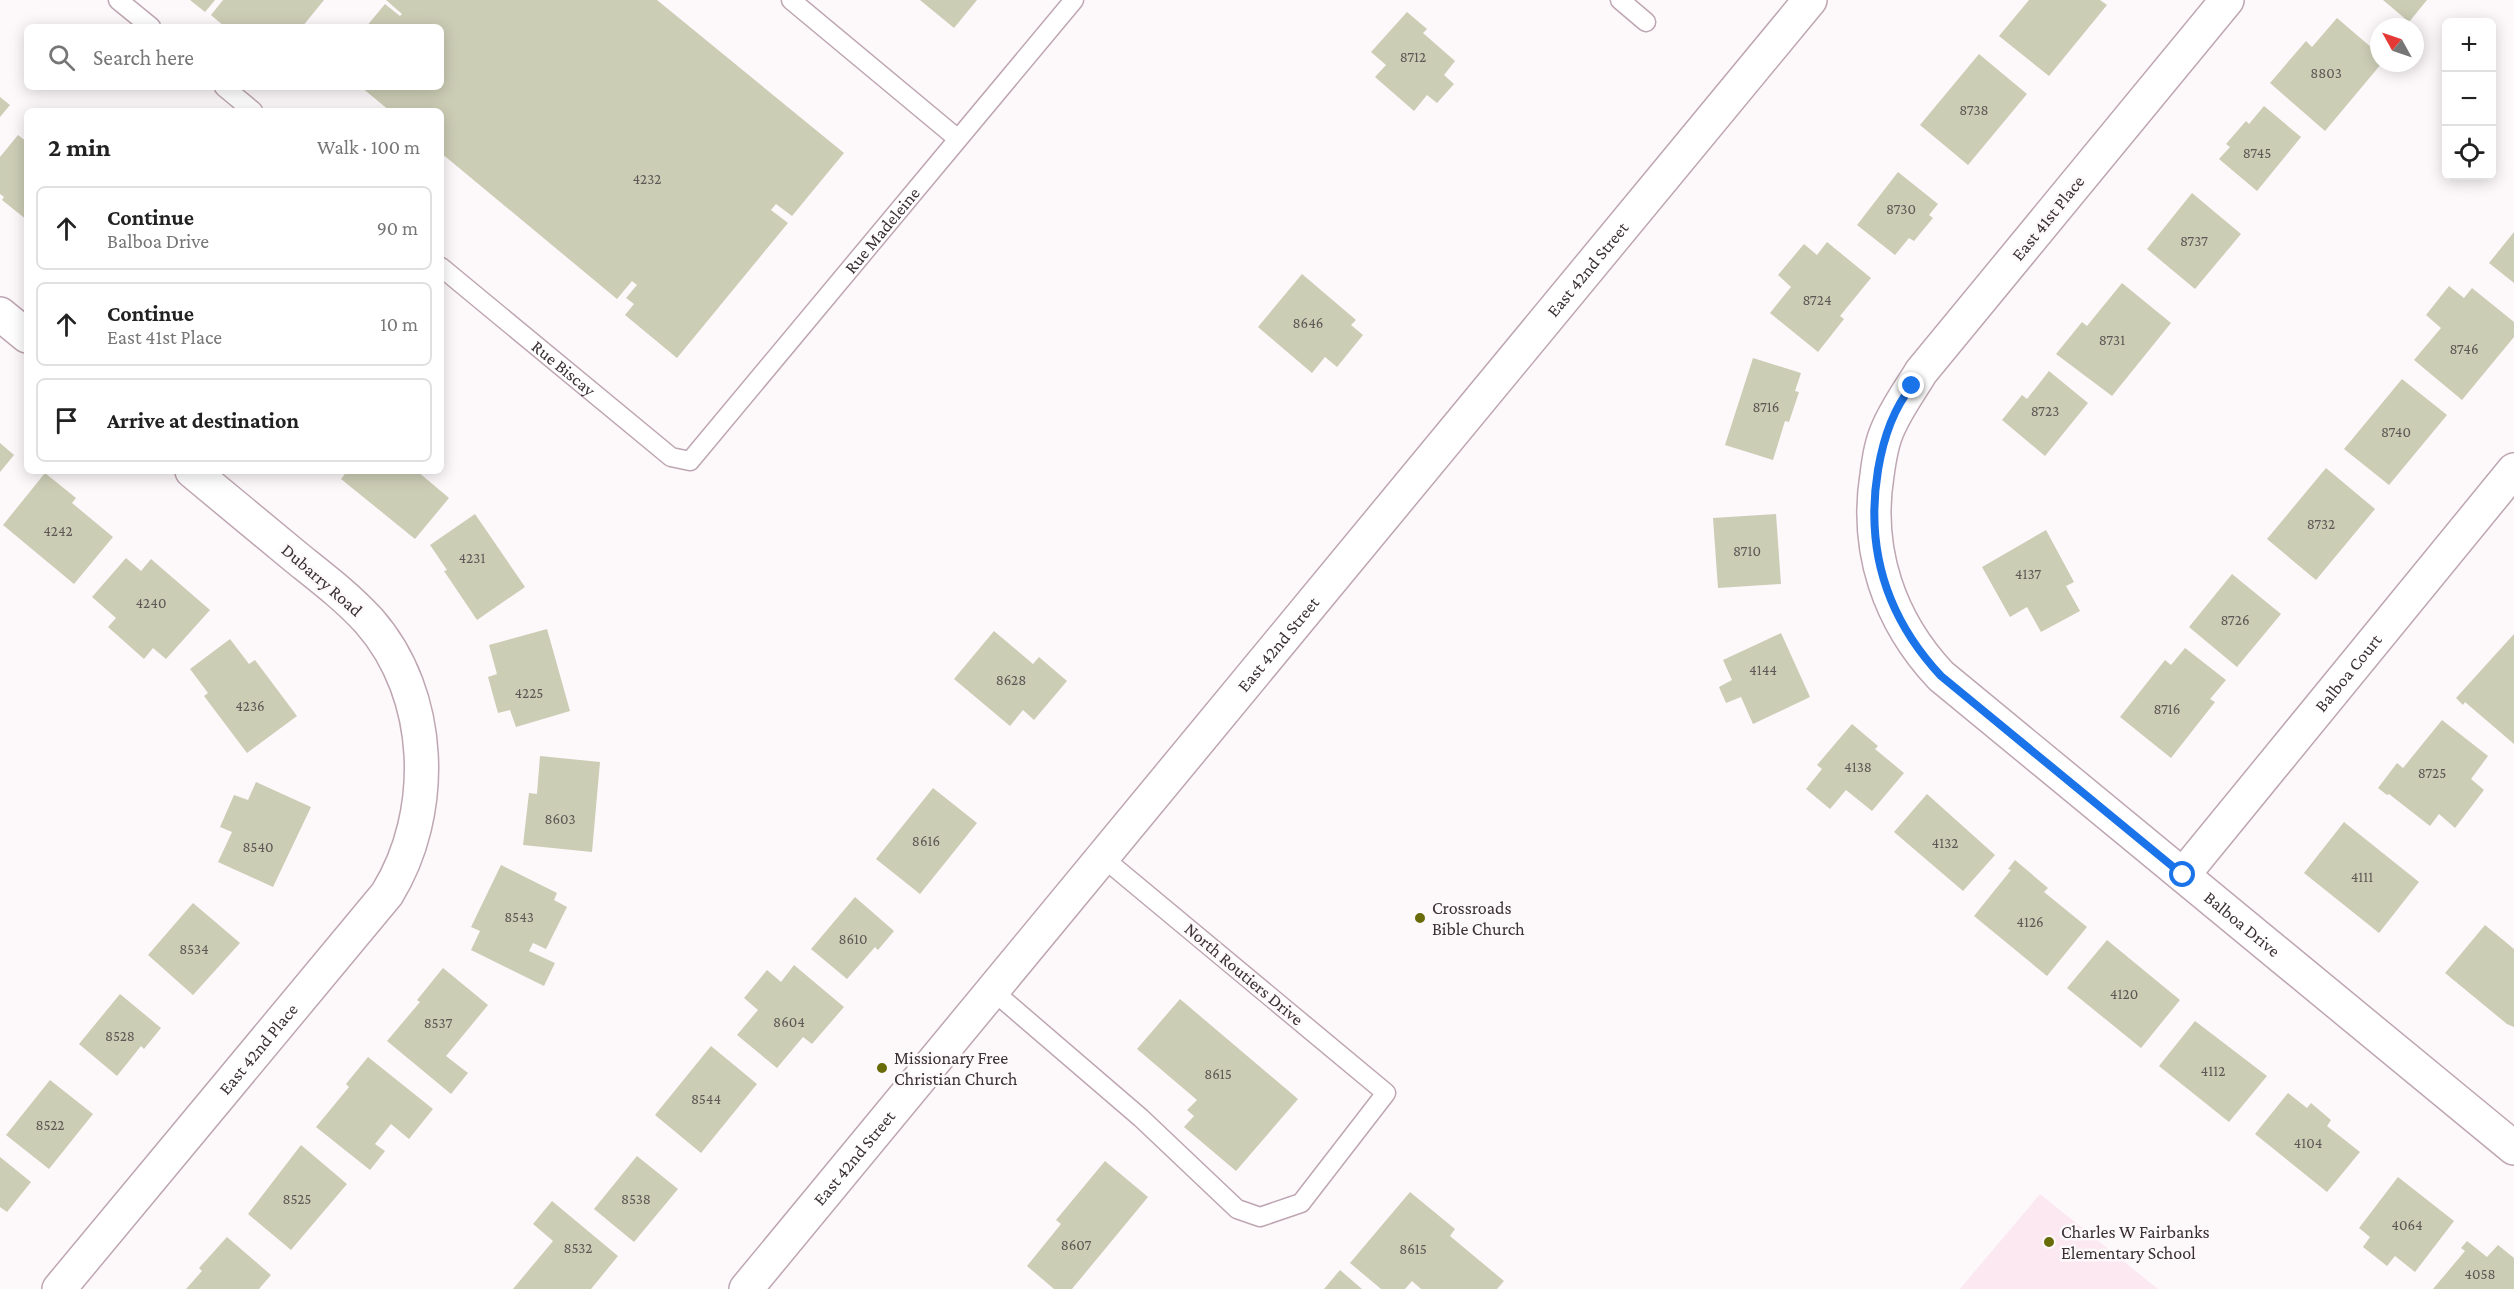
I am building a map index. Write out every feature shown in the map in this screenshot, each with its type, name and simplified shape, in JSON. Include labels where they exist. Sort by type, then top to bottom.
[{"type":"street","name":"East 42nd Street","points":[[746,1289],[1101,856],[1810,0]]},
{"type":"street","name":"East 41st Place","points":[[1882,445],[1902,399],[1921,372],[2227,0]]},
{"type":"street","points":[[0,314],[24,334]]},
{"type":"street","name":"Balboa Drive","points":[[1882,445],[1873,512],[1878,561],[1893,607],[1920,651],[1941,676],[2514,1148]]},
{"type":"street","name":"Balboa Court","points":[[2183,875],[2514,470]]},
{"type":"street","name":"Dubarry Road","points":[[196,474],[345,597],[370,623],[399,668],[416,717],[421,753],[421,789]]},
{"type":"street","name":"East 42nd Place","points":[[60,1289],[387,894],[396,879],[410,844],[421,789]]},
{"type":"lane","points":[[118,0],[147,24]]},
{"type":"lane","points":[[791,0],[958,139]]},
{"type":"lane","name":"Rue Madeleine","points":[[690,461],[1074,0]]},
{"type":"lane","points":[[1620,0],[1646,22]]},
{"type":"lane","points":[[228,90],[249,108]]},
{"type":"lane","name":"Rue Biscay","points":[[444,269],[671,457],[690,461]]},
{"type":"lane","name":"North Routiers Drive","points":[[992,990],[1141,1119],[1237,1209],[1260,1217],[1301,1203],[1386,1093],[1101,856]]},
{"type":"shaded area","name":"Charles W Fairbanks Elementary School","points":[[2040,1194],[2158,1289],[1960,1289]]},
{"type":"building","points":[[190,0],[215,0],[205,12]]},
{"type":"building","points":[[223,0],[324,0],[304,24],[222,24],[211,15]]},
{"type":"building","points":[[386,0],[657,0],[844,153],[792,216],[776,204],[771,210],[788,223],[677,358],[625,315],[634,304],[626,298],[637,285],[632,281],[617,299],[444,155],[444,108],[386,108],[365,90],[444,90],[444,24],[368,24],[385,4],[400,16],[402,14]]},
{"type":"building","points":[[920,0],[977,0],[954,28]]},
{"type":"building","points":[[2029,0],[2100,0],[2107,5],[2049,76],[1999,36]]},
{"type":"building","points":[[2383,0],[2427,0],[2412,18],[2404,18]]},
{"type":"building","points":[[1407,12],[1427,29],[1423,33],[1455,61],[1444,75],[1454,84],[1437,103],[1427,95],[1414,111],[1375,77],[1386,65],[1371,52]]},
{"type":"building","points":[[2337,18],[2370,46],[2370,72],[2374,72],[2325,131],[2270,83],[2306,41],[2312,47]]},
{"type":"building","points":[[1979,54],[2027,94],[1968,165],[1920,125]]},
{"type":"building","points":[[0,97],[10,105],[0,117]]},
{"type":"building","points":[[2264,106],[2301,137],[2257,191],[2219,159],[2230,147],[2226,144],[2246,121],[2249,124]]},
{"type":"building","points":[[18,135],[24,140],[24,218],[2,200],[4,197],[0,194],[0,157]]},
{"type":"building","points":[[1898,172],[1938,204],[1929,215],[1933,218],[1914,241],[1909,238],[1895,255],[1857,225]]},
{"type":"building","points":[[2192,193],[2241,234],[2195,289],[2147,249]]},
{"type":"building","points":[[2514,232],[2514,283],[2489,263]]},
{"type":"building","points":[[1827,242],[1871,278],[1840,316],[1844,319],[1818,352],[1770,313],[1791,287],[1778,275],[1804,244],[1817,255]]},
{"type":"building","points":[[1302,274],[1356,320],[1351,325],[1363,335],[1337,367],[1325,357],[1312,373],[1258,327]]},
{"type":"building","points":[[2122,283],[2171,323],[2112,396],[2056,354],[2082,322],[2087,326]]},
{"type":"building","points":[[2449,286],[2464,298],[2472,288],[2514,322],[2514,337],[2462,400],[2414,360],[2441,328],[2426,315]]},
{"type":"building","points":[[1753,358],[1801,373],[1795,391],[1799,392],[1789,422],[1785,421],[1773,460],[1725,445]]},
{"type":"building","points":[[2049,371],[2088,403],[2045,456],[2002,420],[2022,395],[2027,399]]},
{"type":"building","points":[[2402,379],[2447,415],[2389,485],[2344,449]]},
{"type":"building","points":[[0,443],[14,455],[0,472]]},
{"type":"building","points":[[2326,468],[2375,509],[2316,580],[2267,539]]},
{"type":"building","points":[[46,474],[76,498],[72,503],[113,537],[74,584],[3,525]]},
{"type":"building","points":[[345,474],[421,474],[449,498],[415,539],[341,479]]},
{"type":"building","points":[[475,514],[525,587],[477,620],[444,571],[447,570],[430,545]]},
{"type":"building","points":[[1776,514],[1781,584],[1718,588],[1713,518]]},
{"type":"building","points":[[2046,530],[2074,582],[2066,586],[2080,611],[2041,632],[2027,607],[2010,617],[1982,567]]},
{"type":"building","points":[[126,558],[141,571],[151,559],[210,610],[166,659],[153,648],[144,659],[108,627],[116,618],[92,597]]},
{"type":"building","points":[[2232,574],[2281,614],[2237,667],[2189,627]]},
{"type":"building","points":[[547,629],[570,711],[516,727],[510,710],[498,713],[488,677],[497,674],[489,645]]},
{"type":"building","points":[[994,631],[1033,664],[1039,657],[1067,681],[1034,720],[1023,710],[1010,726],[954,679]]},
{"type":"building","points":[[1781,633],[1810,697],[1753,724],[1741,697],[1726,703],[1719,687],[1732,680],[1723,660]]},
{"type":"building","points":[[2514,634],[2514,744],[2465,702],[2463,705],[2456,698]]},
{"type":"building","points":[[230,639],[249,664],[255,660],[297,716],[247,753],[204,696],[208,693],[190,669]]},
{"type":"building","points":[[2185,648],[2226,680],[2210,699],[2215,702],[2171,758],[2120,717],[2165,660],[2171,665]]},
{"type":"building","points":[[2442,720],[2488,756],[2471,779],[2484,790],[2455,828],[2439,814],[2430,826],[2378,788],[2397,763],[2403,768]]},
{"type":"building","points":[[1852,724],[1878,746],[1875,749],[1904,773],[1872,811],[1846,790],[1830,809],[1806,789],[1822,769],[1817,765]]},
{"type":"building","points":[[540,756],[600,762],[592,852],[523,845],[529,793],[537,794]]},
{"type":"building","points":[[256,782],[311,807],[273,887],[218,862],[232,832],[220,827],[234,795],[248,800]]},
{"type":"building","points":[[933,788],[977,823],[920,894],[876,859]]},
{"type":"building","points":[[1927,794],[1995,855],[1963,891],[1894,832]]},
{"type":"building","points":[[2344,822],[2419,882],[2379,933],[2304,873]]},
{"type":"building","points":[[2015,860],[2048,888],[2044,892],[2087,927],[2047,976],[1974,916],[2011,870],[2008,869]]},
{"type":"building","points":[[501,865],[557,893],[554,900],[567,907],[546,949],[533,943],[529,951],[555,963],[544,986],[471,950],[480,931],[471,927]]},
{"type":"building","points":[[855,897],[894,931],[878,950],[875,947],[847,979],[811,949]]},
{"type":"building","points":[[193,903],[240,943],[193,995],[148,955]]},
{"type":"building","points":[[2485,925],[2514,949],[2514,1027],[2507,1024],[2445,973]]},
{"type":"building","points":[[2107,940],[2180,1000],[2141,1048],[2067,988]]},
{"type":"building","points":[[794,965],[844,1007],[812,1044],[803,1037],[777,1068],[737,1035],[758,1010],[744,998],[767,970],[781,982]]},
{"type":"building","points":[[443,968],[488,1005],[446,1056],[468,1073],[451,1094],[387,1041],[420,1002],[417,1000]]},
{"type":"building","points":[[120,994],[161,1028],[144,1049],[141,1046],[117,1076],[79,1044]]},
{"type":"building","points":[[1180,999],[1298,1099],[1236,1171],[1184,1127],[1194,1116],[1187,1110],[1197,1100],[1137,1049]]},
{"type":"building","points":[[2195,1021],[2267,1076],[2229,1122],[2159,1066]]},
{"type":"building","points":[[711,1046],[757,1084],[701,1153],[655,1115]]},
{"type":"building","points":[[368,1057],[433,1109],[409,1139],[391,1124],[375,1144],[385,1151],[370,1170],[316,1127],[349,1087],[346,1084]]},
{"type":"building","points":[[50,1080],[93,1114],[49,1169],[6,1135]]},
{"type":"building","points":[[2288,1093],[2307,1108],[2311,1103],[2331,1120],[2327,1126],[2360,1152],[2327,1192],[2255,1134]]},
{"type":"building","points":[[301,1145],[347,1184],[291,1250],[248,1214]]},
{"type":"building","points":[[637,1156],[678,1189],[634,1242],[594,1209]]},
{"type":"building","points":[[0,1157],[31,1182],[7,1212],[0,1207]]},
{"type":"building","points":[[1105,1161],[1148,1197],[1072,1289],[1054,1289],[1027,1266],[1061,1224],[1056,1220]]},
{"type":"building","points":[[2398,1177],[2454,1221],[2415,1272],[2395,1256],[2387,1266],[2363,1247],[2370,1237],[2359,1228]]},
{"type":"building","points":[[1410,1192],[1455,1229],[1450,1236],[1504,1281],[1497,1289],[1421,1289],[1412,1281],[1405,1289],[1381,1289],[1350,1263]]},
{"type":"building","points":[[552,1201],[618,1256],[591,1289],[513,1289],[553,1241],[533,1224]]},
{"type":"building","points":[[227,1237],[271,1275],[259,1289],[186,1289],[202,1271],[199,1268]]},
{"type":"building","points":[[2467,1241],[2487,1257],[2498,1245],[2514,1258],[2514,1289],[2433,1289],[2465,1251],[2461,1248]]},
{"type":"building","points":[[1340,1270],[1362,1289],[1324,1289]]},
{"type":"place","name":"Crossroads Bible Church","points":[[1420,918]]},
{"type":"place","name":"Missionary Free Christian Church","points":[[882,1068]]},
{"type":"place","name":"Charles W Fairbanks Elementary School","points":[[2049,1242]]},
{"type":"route","points":[[1912,386],[1902,399],[1882,445],[1873,512],[1878,561],[1900,622],[1941,676],[2183,875]]}]
